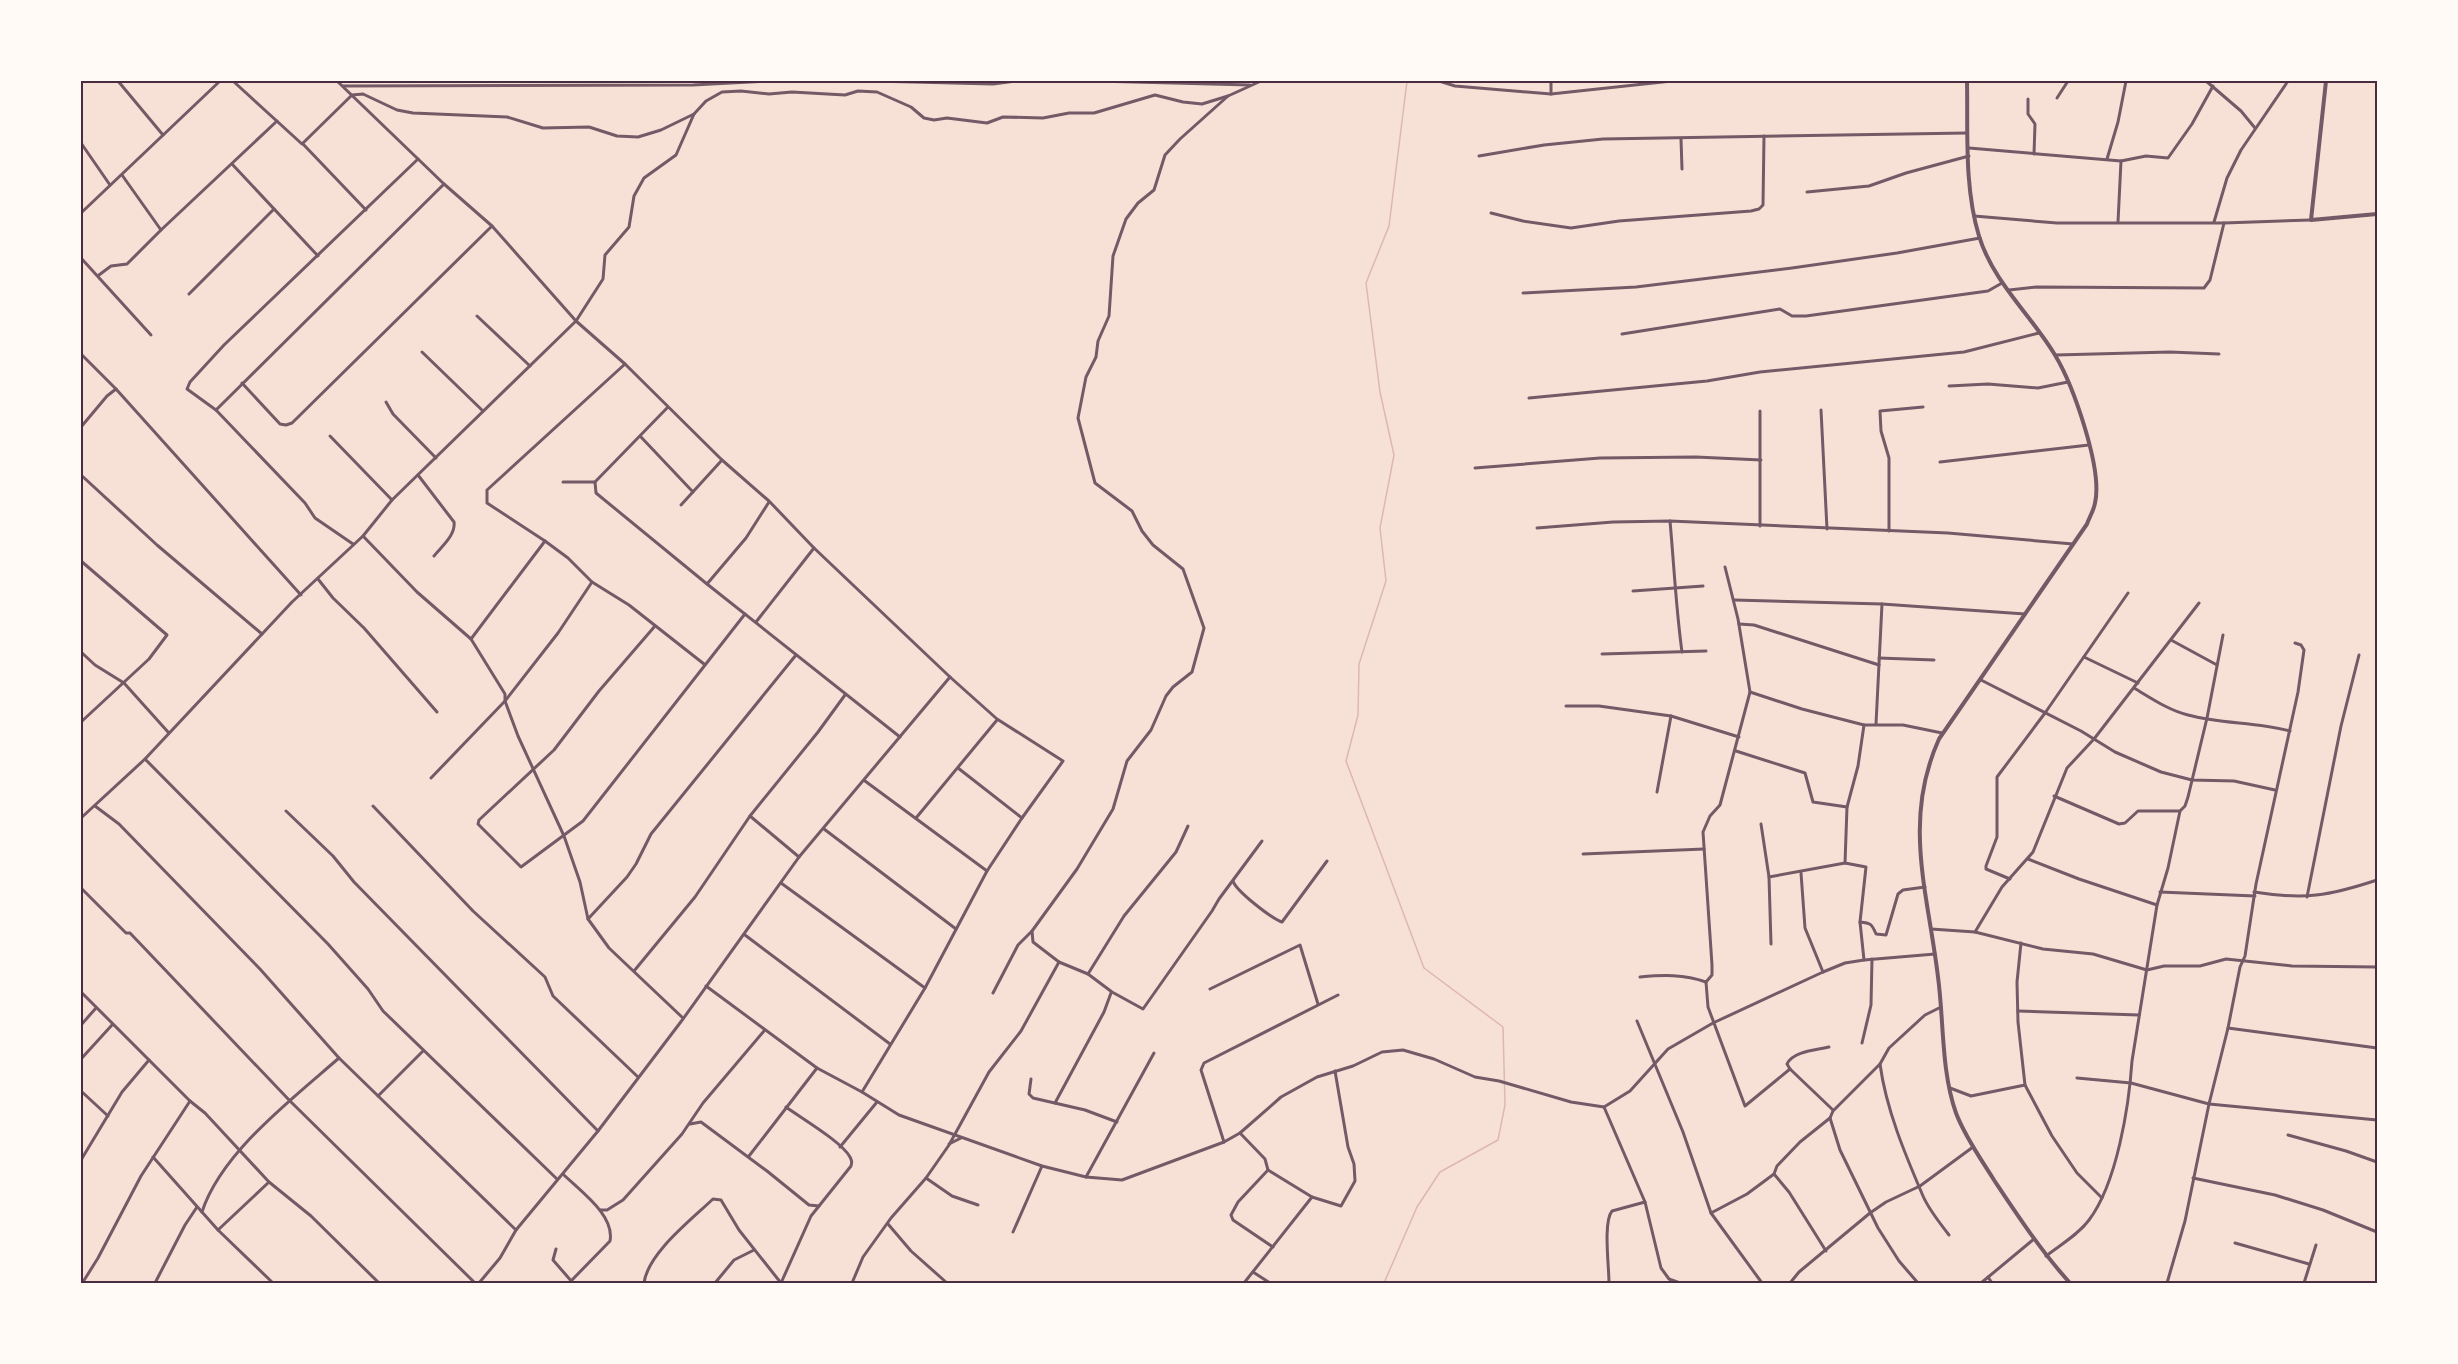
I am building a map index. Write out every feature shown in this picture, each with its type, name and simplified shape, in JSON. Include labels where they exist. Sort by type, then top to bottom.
[{"type":"street","points":[[118,81],[164,135]]},
{"type":"street","points":[[207,81],[212,87]]},
{"type":"street","points":[[81,213],[220,81]]},
{"type":"street","points":[[233,81],[302,144],[366,210]]},
{"type":"street","points":[[337,81],[444,184],[492,226],[576,321],[625,364],[722,460],[769,501],[818,553],[950,677],[997,719],[1063,761],[987,872],[925,988],[862,1092]]},
{"type":"street","points":[[343,86],[693,85],[770,81]]},
{"type":"street","points":[[873,81],[993,84],[1016,81]]},
{"type":"street","points":[[1095,81],[1252,85]]},
{"type":"street","points":[[81,818],[146,759],[168,732],[292,602],[363,536],[392,500],[576,321],[603,279],[605,255],[629,227],[634,196],[644,178],[676,155],[694,114],[706,101],[722,92],[741,91],[770,94],[792,92],[845,95],[858,91],[877,92],[911,107],[924,118],[987,123],[1003,117],[1043,118],[1069,113],[1094,113],[1155,95],[1202,104],[1228,96],[1261,81]]},
{"type":"street","points":[[1439,81],[1455,86],[1551,94],[1672,81]]},
{"type":"street","points":[[1551,81],[1551,94]]},
{"type":"street","points":[[1625,81],[1625,86]]},
{"type":"street","points":[[1967,81],[1969,156],[1974,216],[1980,238],[2002,283],[2040,333],[2068,381],[2096,470],[2096,503],[2087,524],[1981,680],[1942,733],[1927,769],[1920,811],[1918,846],[1935,954],[1950,1088],[1956,1113],[1973,1147],[2034,1239],[2070,1283]]},
{"type":"street","points":[[2057,98],[2068,81]]},
{"type":"street","points":[[2107,159],[2126,81]]},
{"type":"street","points":[[2206,81],[2241,111],[2255,128]]},
{"type":"street","points":[[2214,222],[2227,178],[2255,128],[2288,81]]},
{"type":"street","points":[[2311,220],[2326,81]]},
{"type":"street","points":[[1969,148],[2121,161],[2146,156],[2166,158],[2170,156],[2213,86]]},
{"type":"street","points":[[302,144],[352,95],[363,94],[397,110],[413,113],[507,117],[543,128],[589,127],[617,136],[638,137],[661,130],[694,114]]},
{"type":"street","points":[[993,993],[1018,945],[1032,931],[1077,869],[1113,809],[1127,761],[1151,730],[1166,696],[1173,687],[1187,678],[1196,662],[1204,627],[1183,570],[1153,545],[1142,531],[1132,511],[1095,483],[1078,418],[1078,410],[1086,377],[1096,357],[1101,332],[1109,316],[1113,256],[1126,219],[1138,203],[1154,190],[1165,155],[1228,96]]},
{"type":"street","points":[[2028,99],[2028,114],[2035,124],[2034,154]]},
{"type":"street","points":[[99,276],[111,266],[126,264],[277,121]]},
{"type":"street","points":[[1479,156],[1594,140],[1968,133]]},
{"type":"street","points":[[1491,213],[1523,221],[1571,228],[1619,221],[1669,219],[1759,209],[1763,205],[1764,136]]},
{"type":"street","points":[[1681,139],[1682,169]]},
{"type":"street","points":[[81,143],[110,185]]},
{"type":"street","points":[[1807,192],[1869,186],[1906,173],[1969,156]]},
{"type":"street","points":[[353,544],[315,518],[305,503],[216,410],[187,389],[188,385],[224,345],[418,159]]},
{"type":"street","points":[[2118,223],[2121,161]]},
{"type":"street","points":[[232,164],[318,256]]},
{"type":"street","points":[[122,176],[160,230]]},
{"type":"street","points":[[216,410],[444,184]]},
{"type":"street","points":[[189,294],[274,209]]},
{"type":"street","points":[[1974,216],[2057,223],[2224,223],[2311,220],[2377,214]]},
{"type":"street","points":[[2007,291],[2036,287],[2204,288],[2210,280],[2224,223]]},
{"type":"street","points":[[242,383],[280,424],[292,423],[492,226]]},
{"type":"street","points":[[1523,293],[1636,287],[1792,268],[1980,238]]},
{"type":"street","points":[[81,258],[151,335]]},
{"type":"street","points":[[1622,334],[1780,309],[1792,316],[1822,314],[1988,291],[2002,283]]},
{"type":"street","points":[[477,316],[530,366]]},
{"type":"street","points":[[1529,398],[1707,381],[1760,372],[1964,351],[2040,333]]},
{"type":"street","points":[[422,352],[483,411]]},
{"type":"street","points":[[2055,356],[2170,352],[2219,354]]},
{"type":"street","points":[[81,354],[116,389],[301,596]]},
{"type":"street","points":[[625,364],[487,490],[487,503],[568,558],[592,582],[629,604],[704,664]]},
{"type":"street","points":[[1949,386],[1988,384],[2038,388],[2068,381]]},
{"type":"street","points":[[81,428],[116,389]]},
{"type":"street","points":[[386,402],[393,414],[435,458]]},
{"type":"street","points":[[1889,531],[1889,458],[1881,431],[1880,411],[1923,407]]},
{"type":"street","points":[[563,482],[595,482],[667,408]]},
{"type":"street","points":[[1821,410],[1827,529]]},
{"type":"street","points":[[1760,411],[1760,527]]},
{"type":"street","points":[[330,436],[392,500]]},
{"type":"street","points":[[641,436],[693,492]]},
{"type":"street","points":[[1940,462],[2090,445]]},
{"type":"street","points":[[1474,468],[1600,458],[1696,457],[1761,460]]},
{"type":"street","points":[[681,505],[722,460]]},
{"type":"street","points":[[81,475],[157,545],[262,634]]},
{"type":"street","points":[[418,476],[454,522],[455,528],[451,535],[434,556]]},
{"type":"street","points":[[595,482],[596,492],[900,738]]},
{"type":"street","points":[[707,584],[746,538],[769,501]]},
{"type":"street","points":[[1537,528],[1613,522],[1671,521],[1760,527],[1889,531],[2073,544]]},
{"type":"street","points":[[1671,521],[1676,606],[1682,652]]},
{"type":"street","points":[[363,536],[417,592],[471,639],[502,690],[533,770],[564,836],[580,882],[588,919],[609,948],[683,1018]]},
{"type":"street","points":[[471,639],[545,541]]},
{"type":"street","points":[[756,622],[807,560],[814,548]]},
{"type":"street","points":[[807,560],[818,553]]},
{"type":"street","points":[[81,561],[167,635],[160,647],[81,722]]},
{"type":"street","points":[[1725,567],[1739,624],[1750,692],[1720,805],[1705,823],[1704,849],[1712,975],[1706,982],[1708,1007],[1745,1106],[1790,1069]]},
{"type":"street","points":[[318,579],[437,712]]},
{"type":"street","points":[[431,778],[505,701],[558,633],[592,582]]},
{"type":"street","points":[[1633,591],[1703,586]]},
{"type":"street","points":[[2010,880],[1986,869],[1997,837],[1997,777],[2045,714],[2128,593]]},
{"type":"street","points":[[1734,600],[1882,604],[2025,614]]},
{"type":"street","points":[[1975,932],[2002,887],[2028,859],[2039,839],[2054,796],[2067,768],[2094,739],[2199,603]]},
{"type":"street","points":[[1876,724],[1882,604]]},
{"type":"street","points":[[655,626],[599,691],[554,750],[494,804],[478,824],[521,867],[583,821],[745,614]]},
{"type":"street","points":[[1739,624],[1754,625],[1879,665]]},
{"type":"street","points":[[2046,1256],[2083,1228],[2102,1198],[2112,1172],[2131,1083],[2139,1015],[2157,905],[2168,868],[2180,811],[2185,806],[2192,780],[2223,635]]},
{"type":"street","points":[[2171,640],[2217,664]]},
{"type":"street","points":[[2167,1283],[2185,1221],[2209,1104],[2247,948],[2255,894],[2290,731],[2304,650],[2301,645],[2295,643]]},
{"type":"street","points":[[1602,654],[1706,651]]},
{"type":"street","points":[[81,652],[95,665],[124,683],[168,732]]},
{"type":"street","points":[[588,919],[627,877],[651,834],[796,655]]},
{"type":"street","points":[[2307,897],[2340,726],[2359,655]]},
{"type":"street","points":[[2084,657],[2138,683]]},
{"type":"street","points":[[1879,658],[1934,660]]},
{"type":"street","points":[[81,888],[126,933],[130,933],[290,1101],[477,1283],[484,1278],[516,1230],[598,1131],[745,935],[799,857],[950,677]]},
{"type":"street","points":[[1981,680],[2115,752],[2161,772],[2192,780],[2234,781],[2276,790]]},
{"type":"street","points":[[2134,688],[2168,708],[2188,716],[2272,726],[2290,731]]},
{"type":"street","points":[[1750,692],[1802,709],[1864,725],[1913,727],[1942,733]]},
{"type":"street","points":[[634,971],[695,897],[750,816],[845,695]]},
{"type":"street","points":[[1566,706],[1599,706],[1671,716],[1739,737]]},
{"type":"street","points":[[1657,792],[1671,716]]},
{"type":"street","points":[[916,818],[997,719]]},
{"type":"street","points":[[1845,863],[1847,807],[1858,766],[1864,725]]},
{"type":"street","points":[[1736,751],[1805,773],[1813,802],[1847,807]]},
{"type":"street","points":[[146,759],[328,944],[368,989],[383,1011],[557,1179]]},
{"type":"street","points":[[958,768],[1022,818]]},
{"type":"street","points":[[865,781],[987,872]]},
{"type":"street","points":[[2054,796],[2120,824],[2125,823],[2138,811],[2180,811]]},
{"type":"street","points":[[94,806],[119,824],[218,924],[339,1058],[516,1230]]},
{"type":"street","points":[[373,806],[473,911],[545,977],[553,996],[638,1077]]},
{"type":"street","points":[[286,811],[333,856],[354,882],[598,1131]]},
{"type":"street","points":[[750,816],[799,857]]},
{"type":"street","points":[[1761,824],[1769,877],[1771,944]]},
{"type":"street","points":[[1088,974],[1124,916],[1176,852],[1188,826]]},
{"type":"street","points":[[824,829],[956,929]]},
{"type":"street","points":[[1032,931],[1033,942],[1059,962],[1088,974],[1112,992],[1143,1008],[1262,841]]},
{"type":"street","points":[[1583,854],[1704,849]]},
{"type":"street","points":[[2028,859],[2157,905]]},
{"type":"street","points":[[1233,880],[1234,886],[1282,922],[1328,861]]},
{"type":"street","points":[[1769,877],[1801,873],[1845,863],[1866,867],[1860,922],[1864,960]]},
{"type":"street","points":[[1801,873],[1805,928],[1823,972]]},
{"type":"street","points":[[2160,892],[2307,897],[2342,892],[2377,880]]},
{"type":"street","points":[[781,883],[925,988]]},
{"type":"street","points":[[1860,922],[1871,923],[1876,934],[1886,935],[1898,894],[1903,890],[1925,887]]},
{"type":"street","points":[[1931,929],[1975,932],[2052,950],[2094,954],[2147,970],[2164,966],[2200,966],[2217,960],[2292,966],[2377,967]]},
{"type":"street","points":[[745,935],[890,1045]]},
{"type":"street","points":[[2021,943],[2017,982],[2025,1085],[2052,1136],[2077,1173],[2102,1198]]},
{"type":"street","points":[[1210,989],[1300,945],[1319,1005]]},
{"type":"street","points":[[706,986],[817,1068],[899,1115],[1042,1166],[1086,1176],[1122,1180],[1224,1142],[1240,1133],[1281,1097],[1317,1077],[1353,1066],[1382,1052],[1402,1050],[1434,1059],[1475,1077],[1499,1081],[1571,1102],[1604,1107],[1630,1090],[1668,1049],[1713,1023],[1823,972],[1845,963],[1935,954]]},
{"type":"street","points":[[1862,1043],[1871,1005],[1872,959]]},
{"type":"street","points":[[852,1283],[863,1257],[926,1178],[949,1145],[989,1072],[1022,1031],[1059,962]]},
{"type":"street","points":[[1640,977],[1665,975],[1693,977],[1706,982]]},
{"type":"street","points":[[81,992],[190,1101],[205,1113],[269,1182],[310,1216],[379,1283]]},
{"type":"street","points":[[1055,1103],[1104,1012],[1112,992]]},
{"type":"street","points":[[1224,1142],[1201,1070],[1204,1063],[1338,995]]},
{"type":"street","points":[[1711,1213],[1747,1194],[1774,1174],[1777,1166],[1800,1142],[1830,1118],[1833,1111],[1880,1064],[1889,1048],[1925,1015],[1941,1007]]},
{"type":"street","points":[[81,1024],[96,1008]]},
{"type":"street","points":[[2018,1011],[2139,1015]]},
{"type":"street","points":[[1637,1022],[1683,1132],[1711,1213],[1762,1283]]},
{"type":"street","points":[[81,1059],[113,1025]]},
{"type":"street","points":[[2229,1028],[2377,1048]]},
{"type":"street","points":[[600,1210],[607,1210],[623,1200],[682,1134],[697,1112],[764,1031]]},
{"type":"street","points":[[1829,1047],[1794,1056],[1787,1064],[1833,1111]]},
{"type":"street","points":[[378,1096],[423,1050]]},
{"type":"street","points":[[1086,1176],[1154,1053]]},
{"type":"street","points":[[202,1212],[217,1179],[240,1150],[290,1101],[339,1058]]},
{"type":"street","points":[[81,1160],[122,1092],[149,1060]]},
{"type":"street","points":[[1880,1064],[1882,1085],[1894,1125],[1928,1206],[1949,1235]]},
{"type":"street","points":[[748,1156],[817,1068]]},
{"type":"street","points":[[1240,1133],[1265,1159],[1268,1170],[1312,1197],[1341,1206],[1355,1181],[1354,1164],[1346,1138],[1335,1071]]},
{"type":"street","points":[[2077,1078],[2131,1083],[2209,1104],[2377,1120]]},
{"type":"street","points":[[1031,1079],[1030,1097],[1084,1110],[1117,1122]]},
{"type":"street","points":[[1950,1088],[1971,1096],[2025,1085]]},
{"type":"street","points":[[81,1091],[108,1116]]},
{"type":"street","points":[[82,1282],[153,1157],[190,1101]]},
{"type":"street","points":[[840,1147],[878,1102]]},
{"type":"street","points":[[644,1283],[647,1268],[653,1260],[717,1198],[721,1200],[754,1250],[781,1283],[811,1216],[851,1166],[851,1158],[840,1147],[786,1107]]},
{"type":"street","points":[[1604,1107],[1644,1202],[1661,1268],[1669,1279],[1680,1283]]},
{"type":"street","points":[[697,1112],[701,1122],[809,1205],[819,1206]]},
{"type":"street","points":[[1830,1118],[1840,1150],[1870,1213],[1899,1261],[1918,1283]]},
{"type":"street","points":[[688,1125],[701,1122]]},
{"type":"street","points":[[2288,1135],[2377,1162]]},
{"type":"street","points":[[949,1145],[961,1138]]},
{"type":"street","points":[[1790,1283],[1799,1272],[1870,1213],[1892,1198],[1920,1186],[1973,1147]]},
{"type":"street","points":[[153,1157],[218,1230],[273,1283]]},
{"type":"street","points":[[1013,1232],[1042,1166]]},
{"type":"street","points":[[1268,1170],[1238,1203],[1231,1215],[1233,1220],[1273,1247]]},
{"type":"street","points":[[556,1250],[553,1260],[573,1282],[610,1241],[611,1233],[600,1210],[563,1174]]},
{"type":"street","points":[[1774,1174],[1789,1192],[1826,1251]]},
{"type":"street","points":[[926,1178],[952,1196],[978,1206]]},
{"type":"street","points":[[2193,1178],[2286,1198],[2377,1232]]},
{"type":"street","points":[[218,1230],[269,1182]]},
{"type":"street","points":[[1244,1283],[1312,1197]]},
{"type":"street","points":[[1609,1283],[1610,1260],[1606,1226],[1609,1215],[1612,1211],[1644,1202]]},
{"type":"street","points":[[809,1205],[811,1216]]},
{"type":"street","points":[[155,1283],[197,1207]]},
{"type":"street","points":[[888,1224],[912,1251],[947,1283]]},
{"type":"street","points":[[1981,1283],[2034,1239]]},
{"type":"street","points":[[2235,1243],[2309,1264]]},
{"type":"street","points":[[2304,1283],[2316,1245]]},
{"type":"street","points":[[715,1283],[734,1260],[754,1250]]},
{"type":"street","points":[[1253,1272],[1270,1283]]},
{"type":"street","points":[[1988,1277],[1992,1283]]},
{"type":"street","points":[[484,1278],[488,1283]]},
{"type":"waterway","points":[[1384,1283],[1417,1207],[1440,1172],[1498,1140],[1505,1105],[1503,1027],[1424,968],[1346,761],[1358,715],[1359,664],[1386,581],[1380,528],[1394,455],[1380,392],[1366,283],[1389,226],[1407,81]]}]
